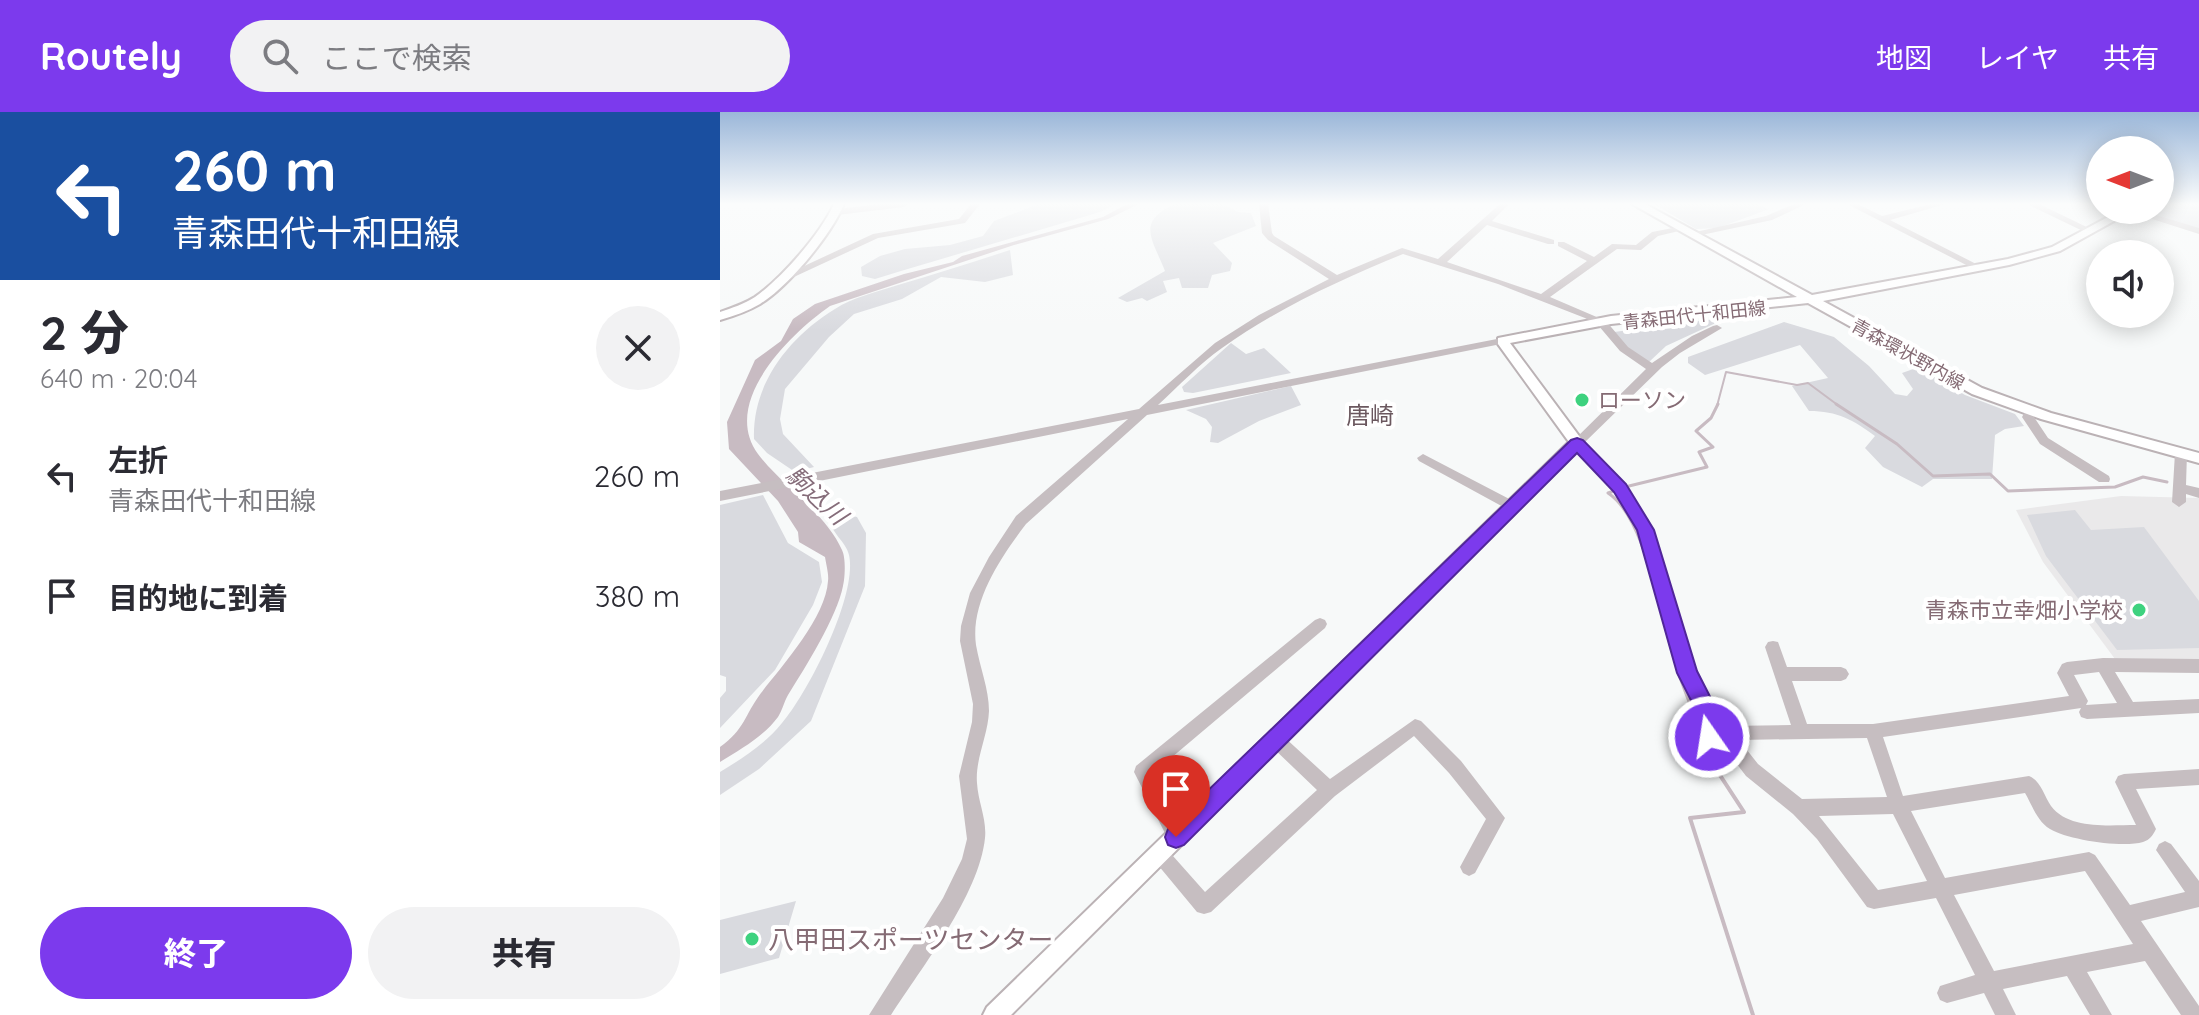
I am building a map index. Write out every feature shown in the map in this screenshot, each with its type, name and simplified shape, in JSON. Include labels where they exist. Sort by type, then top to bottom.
[{"type":"main road","points":[[720,316],[749,305],[779,280],[807,246]]},
{"type":"main road","name":"青森環状野内線","points":[[1714,246],[1977,391],[2031,411],[2199,458]]},
{"type":"main road","name":"青森田代十和田線","points":[[1502,341],[1604,323],[1777,305],[2037,256],[2058,246]]},
{"type":"main road","points":[[995,1015],[1577,443],[1502,341]]},
{"type":"street","points":[[779,280],[854,246]]},
{"type":"street","points":[[1284,246],[1336,279]]},
{"type":"street","points":[[1440,263],[1459,246]]},
{"type":"street","points":[[1563,246],[1595,261]]},
{"type":"street","points":[[1543,297],[1615,246]]},
{"type":"street","points":[[1617,246],[1640,246]]},
{"type":"street","points":[[1936,246],[1979,268]]},
{"type":"street","points":[[879,1015],[968,874],[977,837],[968,782],[981,714],[980,690],[968,639],[974,603],[984,580],[1005,541],[1021,520],[1220,344],[1292,300],[1402,251],[1543,297],[1604,323],[1624,349],[1653,369]]},
{"type":"street","points":[[1717,328],[1680,346],[1577,443],[1620,488],[1641,521],[1657,564],[1683,662],[1708,714],[1705,724],[1718,733],[1752,770],[1799,808],[1823,833],[1874,900],[2089,861],[2194,1011]]},
{"type":"street","points":[[720,496],[1502,341]]},
{"type":"street","points":[[2031,411],[2028,417],[2044,441],[2104,479]]},
{"type":"street","points":[[2181,453],[2179,495],[2199,493]]},
{"type":"street","points":[[1423,458],[1512,506]]},
{"type":"street","points":[[1176,837],[1142,772],[1320,624]]},
{"type":"street","points":[[1773,647],[1801,731]]},
{"type":"street","points":[[1718,733],[1873,731],[2080,701],[2065,673],[2067,669],[2103,665],[2199,666]]},
{"type":"street","points":[[2103,665],[2129,709]]},
{"type":"street","points":[[1782,674],[1841,674]]},
{"type":"street","points":[[2087,712],[2199,706]]},
{"type":"street","points":[[1159,853],[1204,905],[1329,790],[1415,726],[1455,767],[1496,818],[1469,867]]},
{"type":"street","points":[[1873,731],[1898,805],[2006,1015]]},
{"type":"street","points":[[1277,741],[1329,790]]},
{"type":"street","points":[[1799,808],[1898,805],[2029,784],[2056,823],[2081,830],[2141,834],[2147,829],[2125,781],[2199,777]]},
{"type":"street","points":[[2126,915],[2197,892],[2165,850]]},
{"type":"street","points":[[1947,993],[2150,950]]},
{"type":"street","points":[[2072,966],[2102,1015]]},
{"type":"shaded area","points":[[985,246],[875,279],[862,276],[861,267],[880,256],[905,249]]},
{"type":"shaded area","points":[[998,246],[1011,246],[830,306],[780,351],[754,392],[748,413],[749,434],[758,454],[835,536],[845,563],[844,578],[840,598],[827,627],[778,717],[759,737],[720,762],[720,747],[739,728],[820,610],[828,581],[825,557],[799,542],[798,532],[778,501],[729,449],[727,422],[755,360],[781,341],[793,319],[815,304],[904,274],[953,262],[962,256]]},
{"type":"shaded area","points":[[1154,246],[1216,246],[1232,263],[1230,271],[1212,275],[1208,288],[1182,288],[1179,278],[1163,281],[1167,292],[1147,301],[1142,298],[1127,302],[1118,298],[1165,271]]},
{"type":"shaded area","points":[[1010,250],[1013,275],[985,282],[941,277],[902,299],[854,314],[829,337],[785,389],[780,419],[783,434],[814,467],[795,472],[767,453],[754,439],[759,399],[776,364],[818,320],[857,298]]},
{"type":"shaded area","points":[[1715,319],[1718,322],[1666,346],[1649,362],[1626,347],[1614,332]]},
{"type":"shaded area","points":[[1784,322],[1834,337],[1869,366],[1895,394],[1907,396],[1913,389],[1902,373],[1919,367],[1965,395],[2015,414],[2024,426],[2005,429],[1995,435],[1992,479],[1933,479],[1922,487],[1883,467],[1865,448],[1875,436],[1867,430],[1837,415],[1809,411],[1792,386],[1828,378],[1800,345],[1705,375],[1688,363],[1688,357]]},
{"type":"shaded area","points":[[1231,343],[1246,354],[1264,348],[1291,373],[1193,393],[1184,392],[1182,387]]},
{"type":"shaded area","points":[[1291,386],[1301,405],[1259,421],[1218,443],[1210,442],[1212,427],[1206,419],[1186,410]]},
{"type":"shaded area","points":[[763,495],[788,543],[819,562],[822,582],[813,605],[775,670],[720,728],[720,698],[726,691],[726,677],[720,675],[720,505]]},
{"type":"shaded area","name":"青森市立幸畑小学校","points":[[2121,496],[2199,498],[2199,661],[2115,659],[2043,562],[2016,510]]},
{"type":"shaded area","name":"青森市立幸畑小学校","points":[[2075,510],[2091,530],[2144,527],[2199,601],[2199,648],[2117,650],[2046,556],[2027,515]]},
{"type":"shaded area","points":[[843,514],[857,517],[866,533],[865,586],[811,721],[759,769],[720,795],[720,772],[761,744],[782,723],[805,690],[829,643],[839,618],[850,572],[849,555],[830,518]]},
{"type":"shaded area","name":"八甲田スポーツセンター","points":[[796,901],[779,958],[720,974],[720,920]]},
{"type":"waterway","points":[[1717,406],[1726,372],[1797,385],[1808,383],[1839,406]]},
{"type":"waterway","points":[[1629,486],[1707,467],[1699,452],[1713,447],[1696,431],[1711,418],[1717,406]]},
{"type":"waterway","points":[[1839,406],[1897,444],[1933,476],[1990,474],[2008,491],[2115,487],[2143,477],[2167,482]]},
{"type":"waterway","points":[[1617,490],[1608,493],[1622,506],[1643,548],[1678,670]]},
{"type":"waterway","points":[[1677,668],[1690,703],[1697,740],[1744,812],[1690,818],[1753,1015]]},
{"type":"place","name":"ローソン","points":[[1582,400]]},
{"type":"place","name":"青森市立幸畑小学校","points":[[2139,610]]},
{"type":"place","name":"八甲田スポーツセンター","points":[[752,939]]},
{"type":"district","name":"唐崎","points":[[1370,415]]},
{"type":"route","points":[[1176,837],[1577,443],[1620,488],[1650,541],[1687,673],[1708,714],[1705,724],[1709,737]]},
{"type":"water label","name":"駒込川","points":[[817,495]]}]
